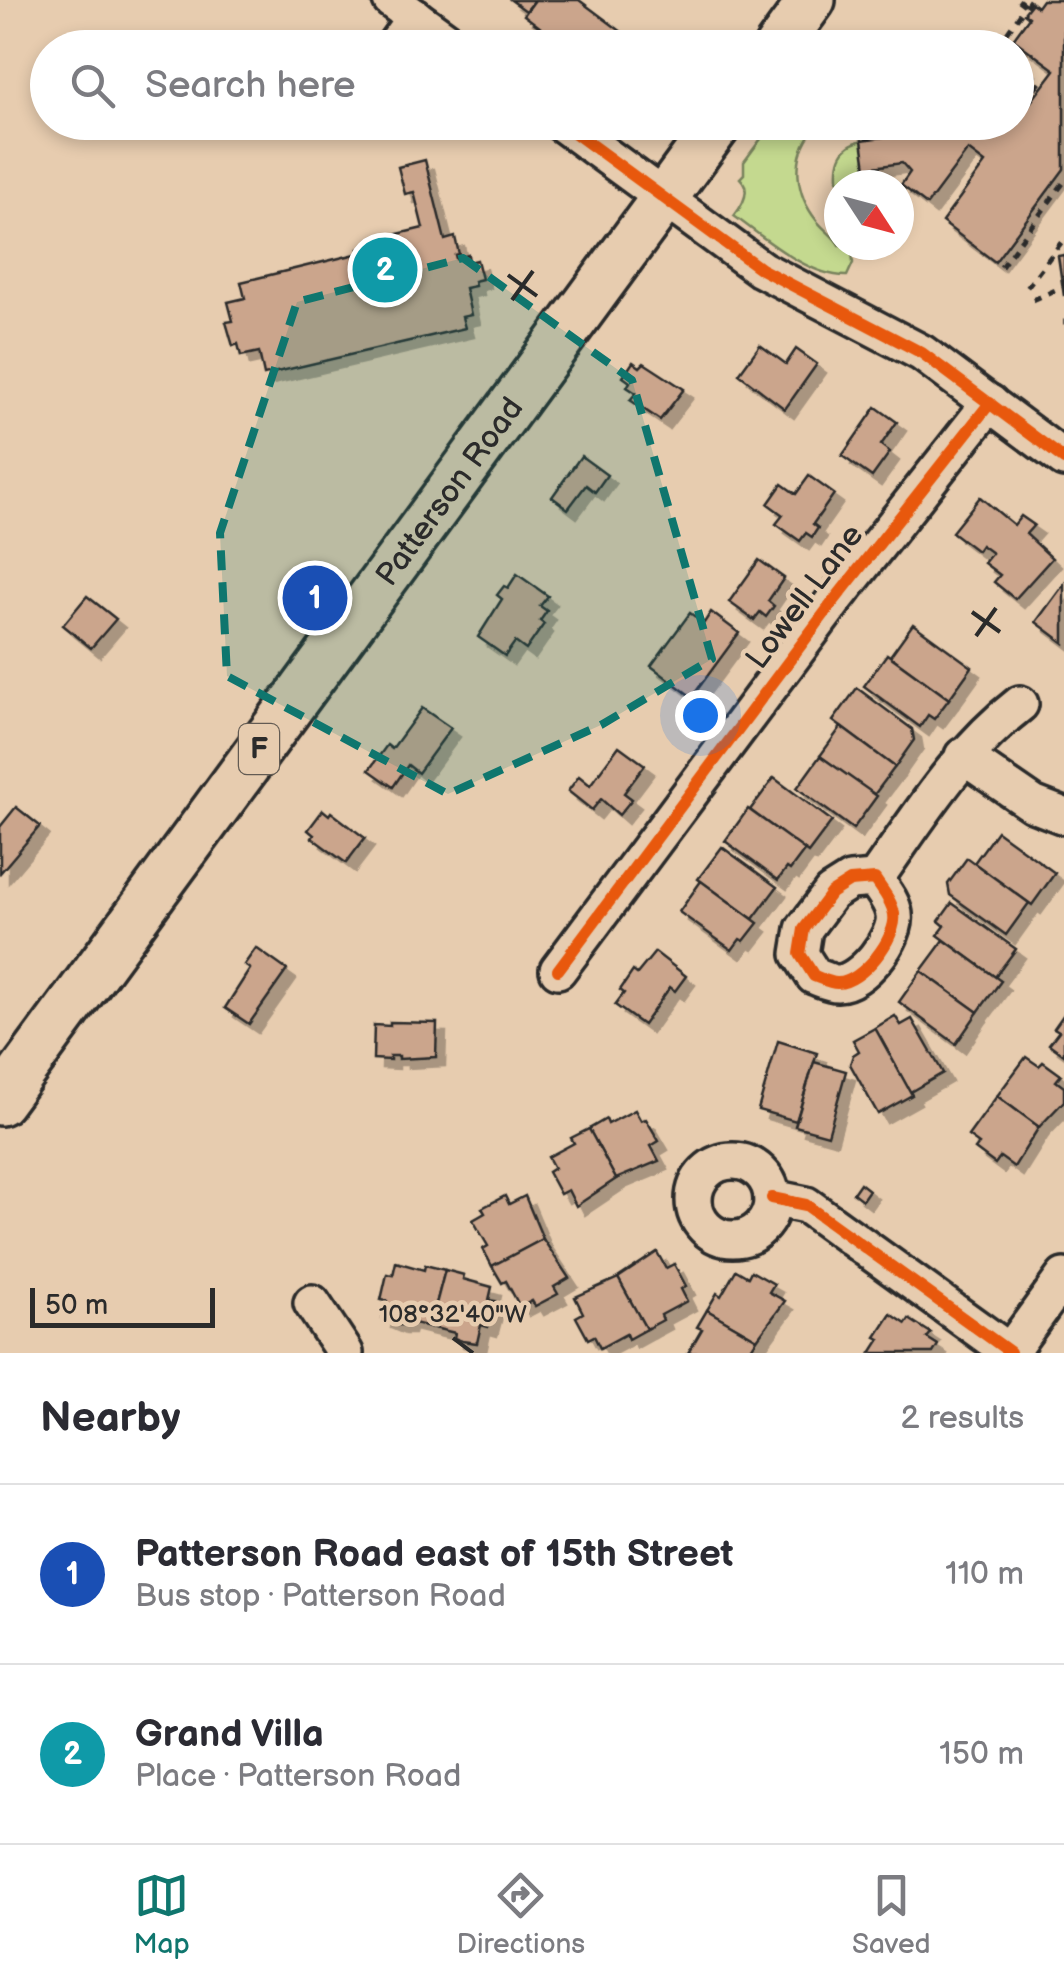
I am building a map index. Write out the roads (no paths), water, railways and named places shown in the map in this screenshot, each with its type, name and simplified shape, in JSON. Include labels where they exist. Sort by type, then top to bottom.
[{"type":"main road","points":[[790,30],[812,0]]},
{"type":"main road","name":"Patterson Road","points":[[0,1102],[707,140]]},
{"type":"street","points":[[403,9],[432,30]]},
{"type":"street","points":[[585,140],[761,268],[892,334],[1064,459]]},
{"type":"street","name":"Lowell Lane","points":[[558,970],[833,602],[990,403]]},
{"type":"street","points":[[875,879],[963,756],[991,726],[1020,704]]},
{"type":"street","points":[[963,756],[1033,804],[1064,816]]},
{"type":"street","points":[[772,1198],[806,1206],[1010,1353],[1064,1277]]},
{"type":"street","points":[[312,1302],[345,1353]]},
{"type":"place","name":"Grand Villa","points":[[385,270]]},
{"type":"place","name":"Patterson Road east of 15th Street","points":[[315,598]]}]
